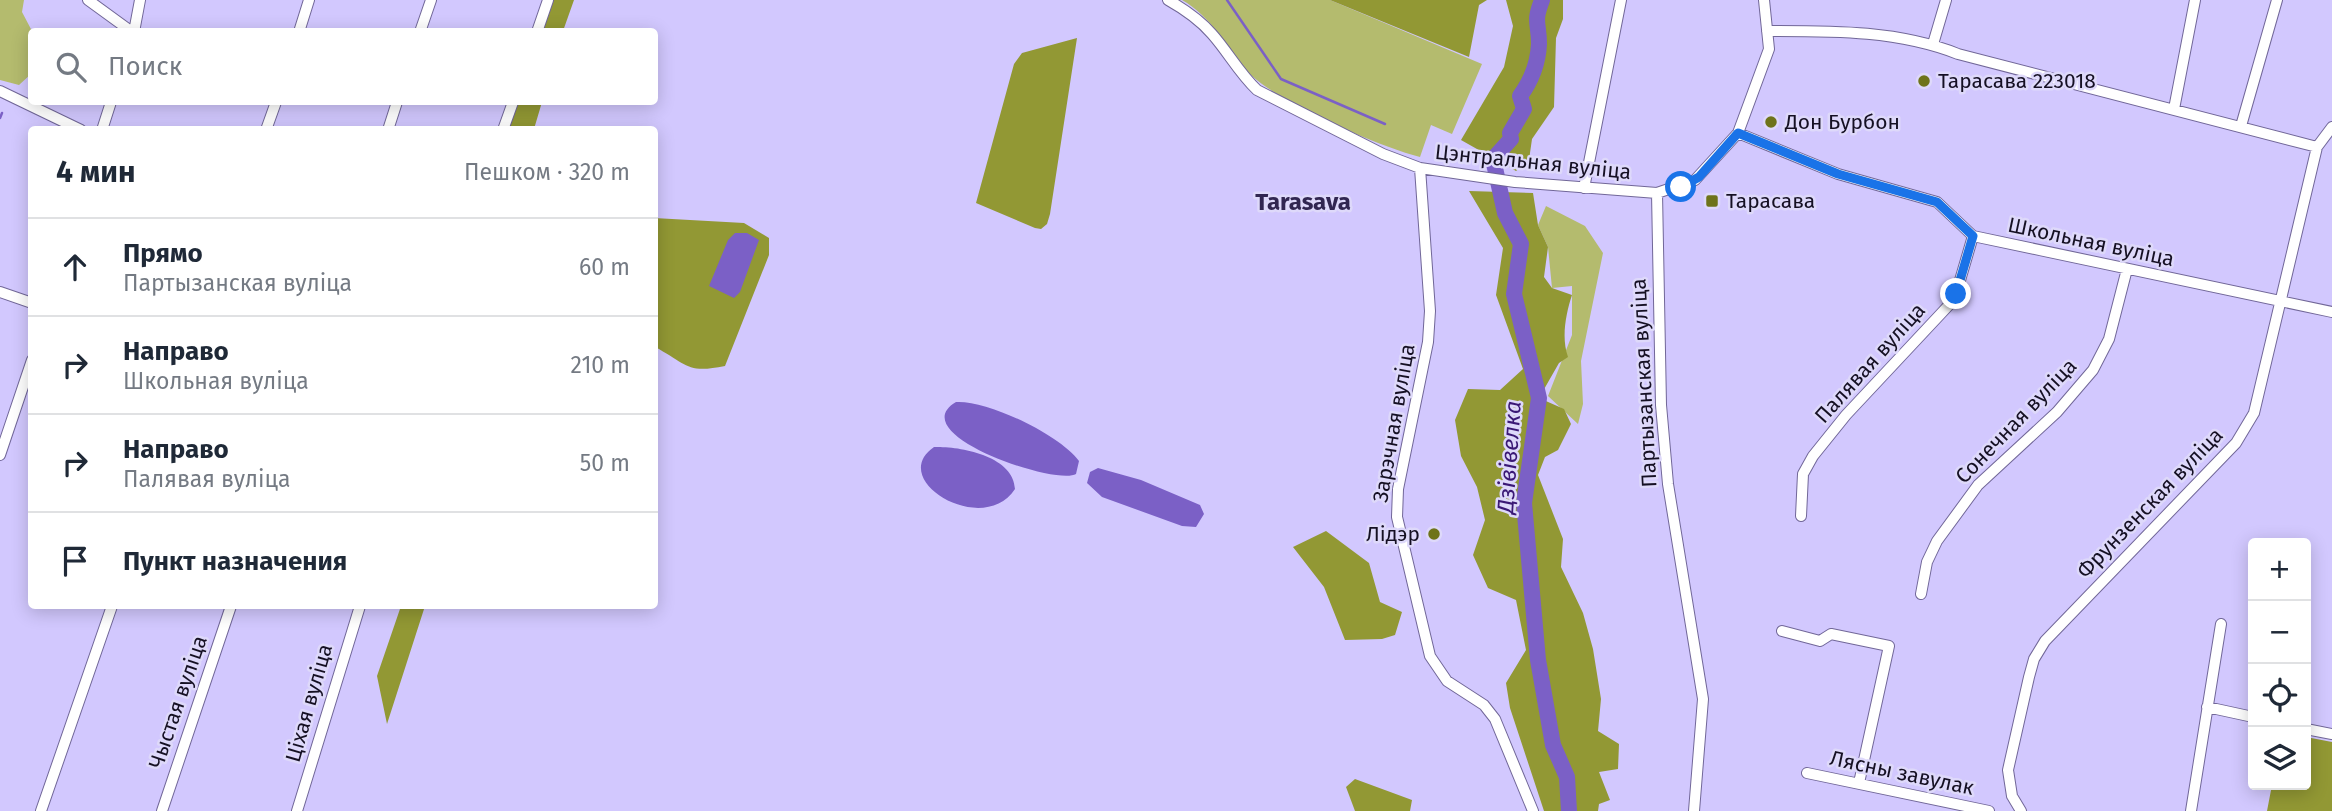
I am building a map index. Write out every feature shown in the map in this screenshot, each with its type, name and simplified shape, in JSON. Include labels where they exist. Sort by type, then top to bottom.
[{"type":"street","points":[[88,0],[127,28]]},
{"type":"street","points":[[134,28],[140,0]]},
{"type":"street","points":[[300,28],[309,0]]},
{"type":"street","points":[[421,28],[431,0]]},
{"type":"street","points":[[538,28],[548,0]]},
{"type":"street","name":"Цэнтральная вуліца","points":[[1168,0],[1200,22],[1245,79],[1270,99],[1383,154],[1420,168],[1481,179],[1657,193]]},
{"type":"street","points":[[1584,188],[1621,0]]},
{"type":"street","points":[[1657,193],[1695,180],[1738,133],[1769,49],[1764,0]]},
{"type":"street","points":[[1933,44],[1946,0]]},
{"type":"street","points":[[2174,109],[2195,0]]},
{"type":"street","points":[[2241,126],[2277,0]]},
{"type":"street","points":[[1767,31],[1872,34],[1933,44],[1958,54],[2317,147]]},
{"type":"street","points":[[0,91],[28,104]]},
{"type":"street","points":[[29,105],[73,126]]},
{"type":"street","points":[[103,126],[110,105]]},
{"type":"street","points":[[267,126],[275,105]]},
{"type":"street","points":[[389,126],[396,105]]},
{"type":"street","points":[[504,126],[512,105]]},
{"type":"street","name":"Фрунзенская вуліца","points":[[2021,811],[2007,780],[2034,659],[2045,641],[2242,434],[2254,413],[2278,302],[2317,147],[2332,127]]},
{"type":"street","points":[[1738,133],[1838,174],[1937,202],[1973,236]]},
{"type":"street","name":"Зарэчная вуліца","points":[[1420,168],[1430,311],[1428,342],[1398,489],[1397,517],[1430,656],[1447,681],[1485,705],[1495,719],[1534,811]]},
{"type":"street","name":"Партызанская вуліца","points":[[1657,193],[1661,393],[1668,484],[1703,698],[1694,811]]},
{"type":"street","name":"Школьная вуліца","points":[[1973,236],[2332,312]]},
{"type":"street","name":"Палявая вуліца","points":[[1801,516],[1803,474],[1813,456],[1846,415],[1949,304],[1956,294],[1973,236]]},
{"type":"street","name":"Сонечная вуліца","points":[[1922,594],[1927,562],[1937,541],[1978,485],[2057,412],[2093,370],[2109,340],[2127,269]]},
{"type":"street","points":[[0,292],[28,302]]},
{"type":"street","points":[[0,455],[28,372]]},
{"type":"street","points":[[41,811],[111,609]]},
{"type":"street","name":"Чыстая вуліца","points":[[162,811],[230,609]]},
{"type":"street","name":"Ціхая вуліца","points":[[297,811],[359,609]]},
{"type":"street","points":[[2191,811],[2221,624]]},
{"type":"street","points":[[1782,631],[1820,641],[1831,634],[1889,646],[1859,783]]},
{"type":"street","points":[[2207,707],[2248,716]]},
{"type":"street","points":[[2311,730],[2332,734]]},
{"type":"street","name":"Лясны завулак","points":[[1807,773],[1989,811]]},
{"type":"green space","points":[[0,0],[24,0],[22,12],[30,28],[28,28],[28,77],[19,85],[0,80]]},
{"type":"green space","points":[[551,0],[574,0],[564,28],[541,28]]},
{"type":"green space","points":[[1182,0],[1330,0],[1482,64],[1452,134],[1431,125],[1420,157],[1328,122],[1280,96],[1247,71],[1210,23]]},
{"type":"green space","points":[[1330,0],[1487,0],[1479,5],[1469,57]]},
{"type":"green space","points":[[1506,0],[1563,0],[1563,19],[1556,38],[1554,107],[1532,139],[1529,160],[1516,171],[1461,140],[1504,67],[1513,26]]},
{"type":"green space","points":[[1077,38],[1050,214],[1047,224],[1041,229],[1035,228],[976,203],[1014,64],[1022,53]]},
{"type":"green space","points":[[515,105],[541,105],[535,126],[507,126]]},
{"type":"green space","points":[[1469,191],[1533,193],[1538,225],[1548,247],[1544,277],[1552,288],[1572,295],[1565,326],[1568,357],[1559,363],[1539,398],[1564,409],[1571,424],[1558,450],[1545,457],[1538,475],[1563,539],[1561,567],[1583,613],[1593,649],[1601,699],[1598,731],[1619,744],[1618,769],[1599,772],[1610,800],[1599,804],[1598,811],[1544,811],[1510,708],[1506,683],[1526,650],[1516,600],[1488,588],[1473,555],[1485,520],[1477,487],[1461,456],[1455,420],[1468,389],[1500,390],[1523,369],[1496,295],[1503,248]]},
{"type":"green space","points":[[1546,206],[1585,226],[1603,253],[1581,361],[1583,404],[1578,424],[1548,396],[1572,335],[1572,286],[1552,288],[1548,247],[1538,225]]},
{"type":"green space","points":[[658,218],[744,223],[769,238],[769,255],[725,366],[702,369],[681,363],[658,349]]},
{"type":"green space","points":[[1326,531],[1369,563],[1380,602],[1402,612],[1395,635],[1382,639],[1345,640],[1324,587],[1293,547]]},
{"type":"green space","points":[[400,609],[424,609],[387,724],[377,676]]},
{"type":"green space","points":[[2311,738],[2332,742],[2332,811],[2267,811],[2271,790],[2311,790]]},
{"type":"green space","points":[[1355,779],[1412,800],[1410,811],[1355,811],[1346,787]]},
{"type":"shaded area","points":[[735,233],[747,233],[759,240],[740,292],[734,298],[709,286],[728,240]]},
{"type":"shaded area","points":[[956,402],[970,403],[1004,413],[1040,430],[1070,451],[1079,461],[1076,474],[1063,476],[1015,465],[965,442],[949,428],[945,415]]},
{"type":"shaded area","points":[[934,447],[971,451],[996,461],[1006,468],[1015,489],[1000,503],[982,508],[963,506],[944,499],[930,488],[922,474],[922,460]]},
{"type":"shaded area","points":[[1098,468],[1141,480],[1200,505],[1204,514],[1196,527],[1182,526],[1102,497],[1087,483],[1090,472]]},
{"type":"waterway","points":[[1227,0],[1281,79],[1385,124]]},
{"type":"waterway","name":"Дзівівелка","points":[[1542,0],[1537,18],[1537,58],[1531,78],[1520,96],[1524,109],[1510,133],[1511,139],[1493,159],[1505,213],[1521,244],[1514,294],[1539,398],[1524,503],[1538,660],[1553,745],[1567,777],[1569,811]]},
{"type":"waterway","points":[[0,118],[2,113]]},
{"type":"place","name":"Тарасава 223018","points":[[1924,81]]},
{"type":"place","name":"Дон Бурбон","points":[[1771,122]]},
{"type":"place","name":"Тарасава","points":[[1712,201]]},
{"type":"place","name":"Лідэр","points":[[1434,534]]},
{"type":"district","name":"Tarasava","points":[[1303,202]]},
{"type":"route","points":[[1681,187],[1699,177],[1738,133],[1838,174],[1895,187],[1937,202],[1973,236],[1956,294]]}]
